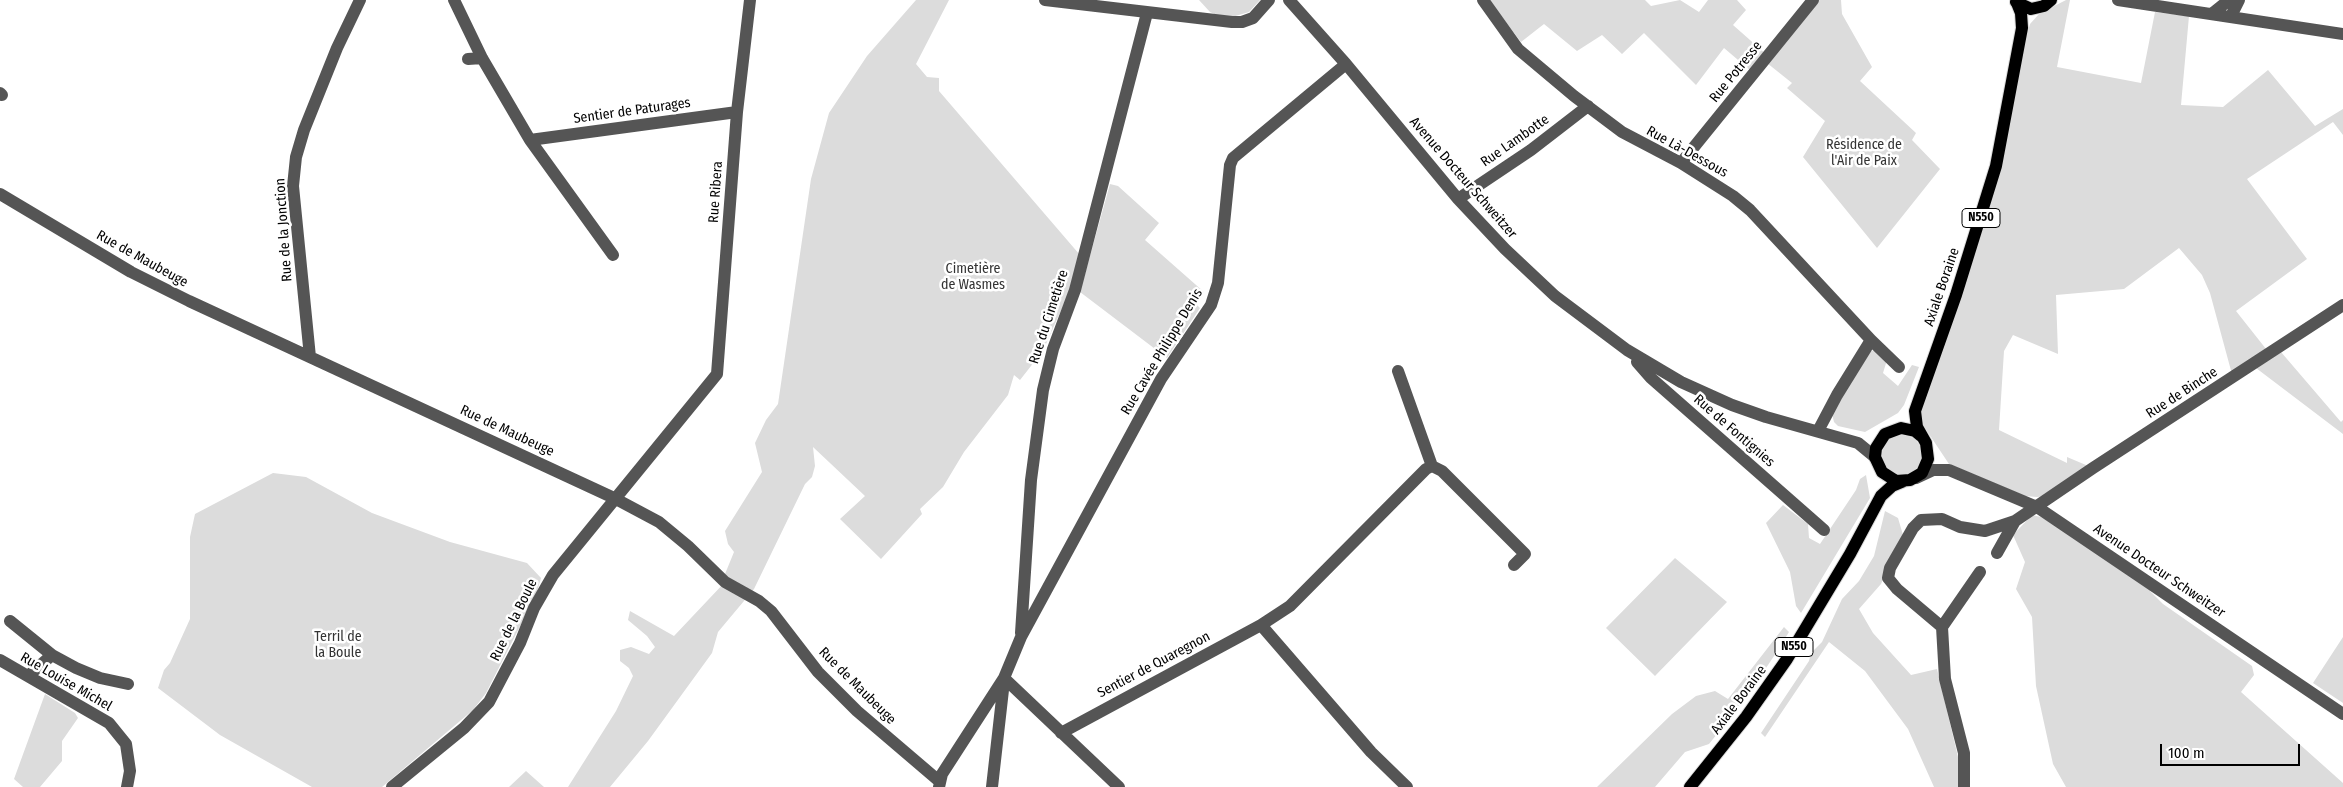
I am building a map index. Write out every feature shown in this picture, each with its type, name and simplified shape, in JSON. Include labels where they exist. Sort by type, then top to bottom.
[{"type":"main road","name":"N550","points":[[2015,1],[2024,7],[2048,3]]},
{"type":"main road","name":"N550","points":[[2015,1],[2021,13],[2022,28]]},
{"type":"main road","name":"N550","points":[[2022,28],[2027,20],[2048,3]]},
{"type":"main road","name":"Axiale Boraine","points":[[1690,787],[1746,717],[1787,659],[1840,570],[1880,496],[1892,486],[1910,480],[1922,473],[1928,459],[1924,440],[1915,417],[1917,401],[1956,295],[1985,207],[2004,131],[2022,28]]},
{"type":"main road","name":"N550","points":[[1875,457],[1876,448],[1889,431],[1904,421],[1917,401]]},
{"type":"main road","points":[[1889,431],[1908,428],[1924,440]]},
{"type":"main road","name":"Axiale Boraine","points":[[1875,457],[1882,472],[1880,496]]},
{"type":"main road","points":[[1882,472],[1888,478],[1910,480]]},
{"type":"street","name":"Rue de la Jonction","points":[[310,357],[295,209],[295,167],[304,130],[337,48],[360,0]]},
{"type":"street","points":[[454,0],[482,58],[530,140],[613,255]]},
{"type":"street","name":"Rue Ribera","points":[[710,384],[717,374],[737,112],[750,0]]},
{"type":"street","points":[[1045,0],[1147,13],[1242,22],[1253,18],[1269,0]]},
{"type":"street","name":"Avenue Docteur Schweitzer","points":[[1289,0],[1346,64],[1458,199],[1555,296],[1651,366],[1706,394],[1766,416],[1858,443]]},
{"type":"street","name":"Rue Là-Dessous","points":[[1483,0],[1518,49],[1588,106],[1638,142],[1682,163],[1733,196],[1750,210],[1871,340],[1899,367]]},
{"type":"street","name":"Rue Potresse","points":[[1682,163],[1813,0]]},
{"type":"street","points":[[2118,0],[2343,34]]},
{"type":"street","points":[[2213,13],[2229,0]]},
{"type":"street","points":[[2231,16],[2239,0]]},
{"type":"street","name":"Rue du Cimetière","points":[[1021,637],[1031,480],[1043,390],[1053,349],[1075,290],[1147,13]]},
{"type":"street","points":[[468,59],[482,58]]},
{"type":"street","name":"Rue Cavée Philippe Denis","points":[[1004,678],[1021,637],[1156,387],[1211,305],[1218,283],[1230,165],[1234,158],[1346,64]]},
{"type":"street","name":"Rue Lambotte","points":[[1458,199],[1531,150],[1588,106]]},
{"type":"street","name":"Sentier de Paturages","points":[[530,140],[737,112]]},
{"type":"street","name":"Rue de Maubeuge","points":[[0,194],[131,272],[614,498],[659,522],[688,546],[725,582],[748,595],[770,611],[818,672],[857,711],[939,784]]},
{"type":"street","name":"Rue de Binche","points":[[2037,507],[2093,468],[2343,305]]},
{"type":"street","points":[[1818,432],[1837,395],[1871,340]]},
{"type":"street","name":"Rue de Fontignies","points":[[1627,350],[1651,378],[1824,530]]},
{"type":"street","points":[[1398,371],[1429,468],[1442,471],[1525,554],[1514,565]]},
{"type":"street","name":"Rue de la Boule","points":[[392,787],[464,728],[489,702],[552,575],[710,384]]},
{"type":"street","points":[[1858,443],[1872,441],[1889,431]]},
{"type":"street","points":[[1924,440],[1938,462],[1949,470]]},
{"type":"street","points":[[1858,443],[1875,457]]},
{"type":"street","name":"Sentier de Quaregnon","points":[[1061,733],[1261,625],[1290,606],[1429,468]]},
{"type":"street","points":[[1910,480],[1933,470],[1949,470]]},
{"type":"street","name":"Avenue Docteur Schweitzer","points":[[1949,470],[2037,507],[2343,714]]},
{"type":"street","points":[[1942,627],[1897,589],[1888,578],[1890,568],[1913,528],[1921,520],[1930,518],[1942,519],[1960,527],[1985,531],[2015,521],[2037,507]]},
{"type":"street","points":[[1997,554],[2015,521]]},
{"type":"street","points":[[1964,787],[1964,753],[1945,679],[1942,627],[1980,572]]},
{"type":"street","points":[[10,621],[52,655],[100,678],[128,684]]},
{"type":"street","points":[[1261,625],[1371,752],[1407,787]]},
{"type":"street","points":[[28,676],[52,655]]},
{"type":"street","name":"Rue Louise Michel","points":[[0,660],[109,723],[126,744],[130,771],[127,787]]},
{"type":"street","points":[[939,784],[1004,678]]},
{"type":"street","points":[[1004,678],[1119,787]]},
{"type":"street","points":[[992,787],[1004,678]]},
{"type":"green space","name":"Cimetière de Wasmes","points":[[916,0],[949,0],[916,64],[927,77],[939,78],[939,91],[1080,255],[1071,288],[1046,344],[1031,366],[1020,380],[1014,375],[1008,395],[964,452],[943,487],[920,509],[922,514],[881,559],[840,519],[865,496],[813,447],[815,466],[812,477],[805,484],[754,589],[718,632],[712,653],[648,741],[610,787],[568,787],[616,711],[633,676],[629,668],[620,661],[620,650],[631,647],[649,654],[655,647],[647,636],[628,620],[630,611],[674,636],[725,582],[725,574],[734,552],[728,544],[725,531],[762,472],[755,443],[766,420],[778,404],[811,179],[829,113],[867,56]]},
{"type":"green space","points":[[1199,0],[1260,0],[1249,12],[1232,17],[1219,16],[1210,12]]},
{"type":"green space","points":[[1489,0],[1645,0],[1651,6],[1680,0],[1699,12],[1708,0],[1737,0],[1746,10],[1733,25],[1767,55],[1751,71],[1724,48],[1696,85],[1644,33],[1622,54],[1602,35],[1577,51],[1544,24],[1521,42]]},
{"type":"green space","name":"Résidence de l'Air de Paix","points":[[1817,0],[1841,0],[1842,14],[1872,67],[1860,81],[1916,133],[1912,140],[1940,169],[1877,248],[1803,157],[1825,121],[1787,88],[1792,83],[1767,63]]},
{"type":"green space","points":[[2066,0],[2070,0],[2057,67],[2141,83],[2155,12],[2189,16],[2181,105],[2223,107],[2268,70],[2315,126],[2343,109],[2343,135],[2333,122],[2247,179],[2307,259],[2236,311],[2270,354],[2233,378],[2210,293],[2202,275],[2179,248],[2124,289],[2056,295],[2058,354],[2013,335],[2004,351],[1999,430],[2067,463],[2067,457],[2093,468],[2045,496],[2037,497],[2025,496],[1949,464],[1921,422],[1921,415],[2030,24],[2039,14]]},
{"type":"green space","points":[[1110,184],[1118,186],[1159,223],[1145,240],[1204,292],[1197,305],[1200,308],[1167,358],[1080,292]]},
{"type":"green space","points":[[1876,350],[1887,360],[1883,373],[1898,386],[1912,365],[1919,367],[1904,405],[1898,413],[1865,432],[1838,426],[1834,422],[1832,414],[1870,351]]},
{"type":"green space","points":[[2281,352],[2341,422],[2343,420],[2343,434],[2256,368]]},
{"type":"green space","points":[[1906,435],[1913,438],[1919,444],[1922,455],[1921,463],[1913,472],[1906,475],[1898,475],[1891,472],[1883,463],[1882,451],[1885,444],[1894,436]]},
{"type":"green space","name":"Terril de la Boule","points":[[273,473],[306,477],[372,513],[450,542],[527,563],[541,578],[536,595],[486,693],[473,710],[382,787],[312,787],[220,735],[158,688],[164,670],[170,663],[190,619],[190,537],[195,514]]},
{"type":"green space","points":[[1866,475],[1870,498],[1801,613],[1796,606],[1790,572],[1766,523],[1783,505],[1808,524],[1809,538],[1820,544],[1856,490],[1860,479]]},
{"type":"green space","points":[[1885,511],[1898,518],[1903,535],[1881,584],[1859,609],[1873,633],[1911,675],[1937,669],[1958,757],[1959,787],[1934,787],[1908,729],[1865,671],[1829,642],[1765,737],[1761,733],[1809,661],[1811,653],[1822,642],[1842,599],[1859,581],[1874,556]]},
{"type":"green space","points":[[2032,515],[2041,517],[2154,584],[2150,591],[2163,604],[2252,666],[2254,675],[2241,692],[2343,783],[2343,787],[2066,787],[2053,764],[2036,686],[2032,617],[2016,589],[2025,562],[2013,535]]},
{"type":"green space","points":[[1675,558],[1727,602],[1655,676],[1606,628]]},
{"type":"green space","points":[[1784,627],[1789,632],[1776,653],[1746,698],[1709,744],[1685,752],[1655,787],[1597,787],[1672,714],[1696,696],[1715,691],[1728,699]]},
{"type":"green space","points":[[2343,637],[2343,703],[2313,683]]},
{"type":"green space","points":[[45,694],[75,713],[78,718],[62,741],[62,761],[40,787],[23,787],[14,779]]},
{"type":"green space","points":[[526,771],[544,787],[509,787]]}]
